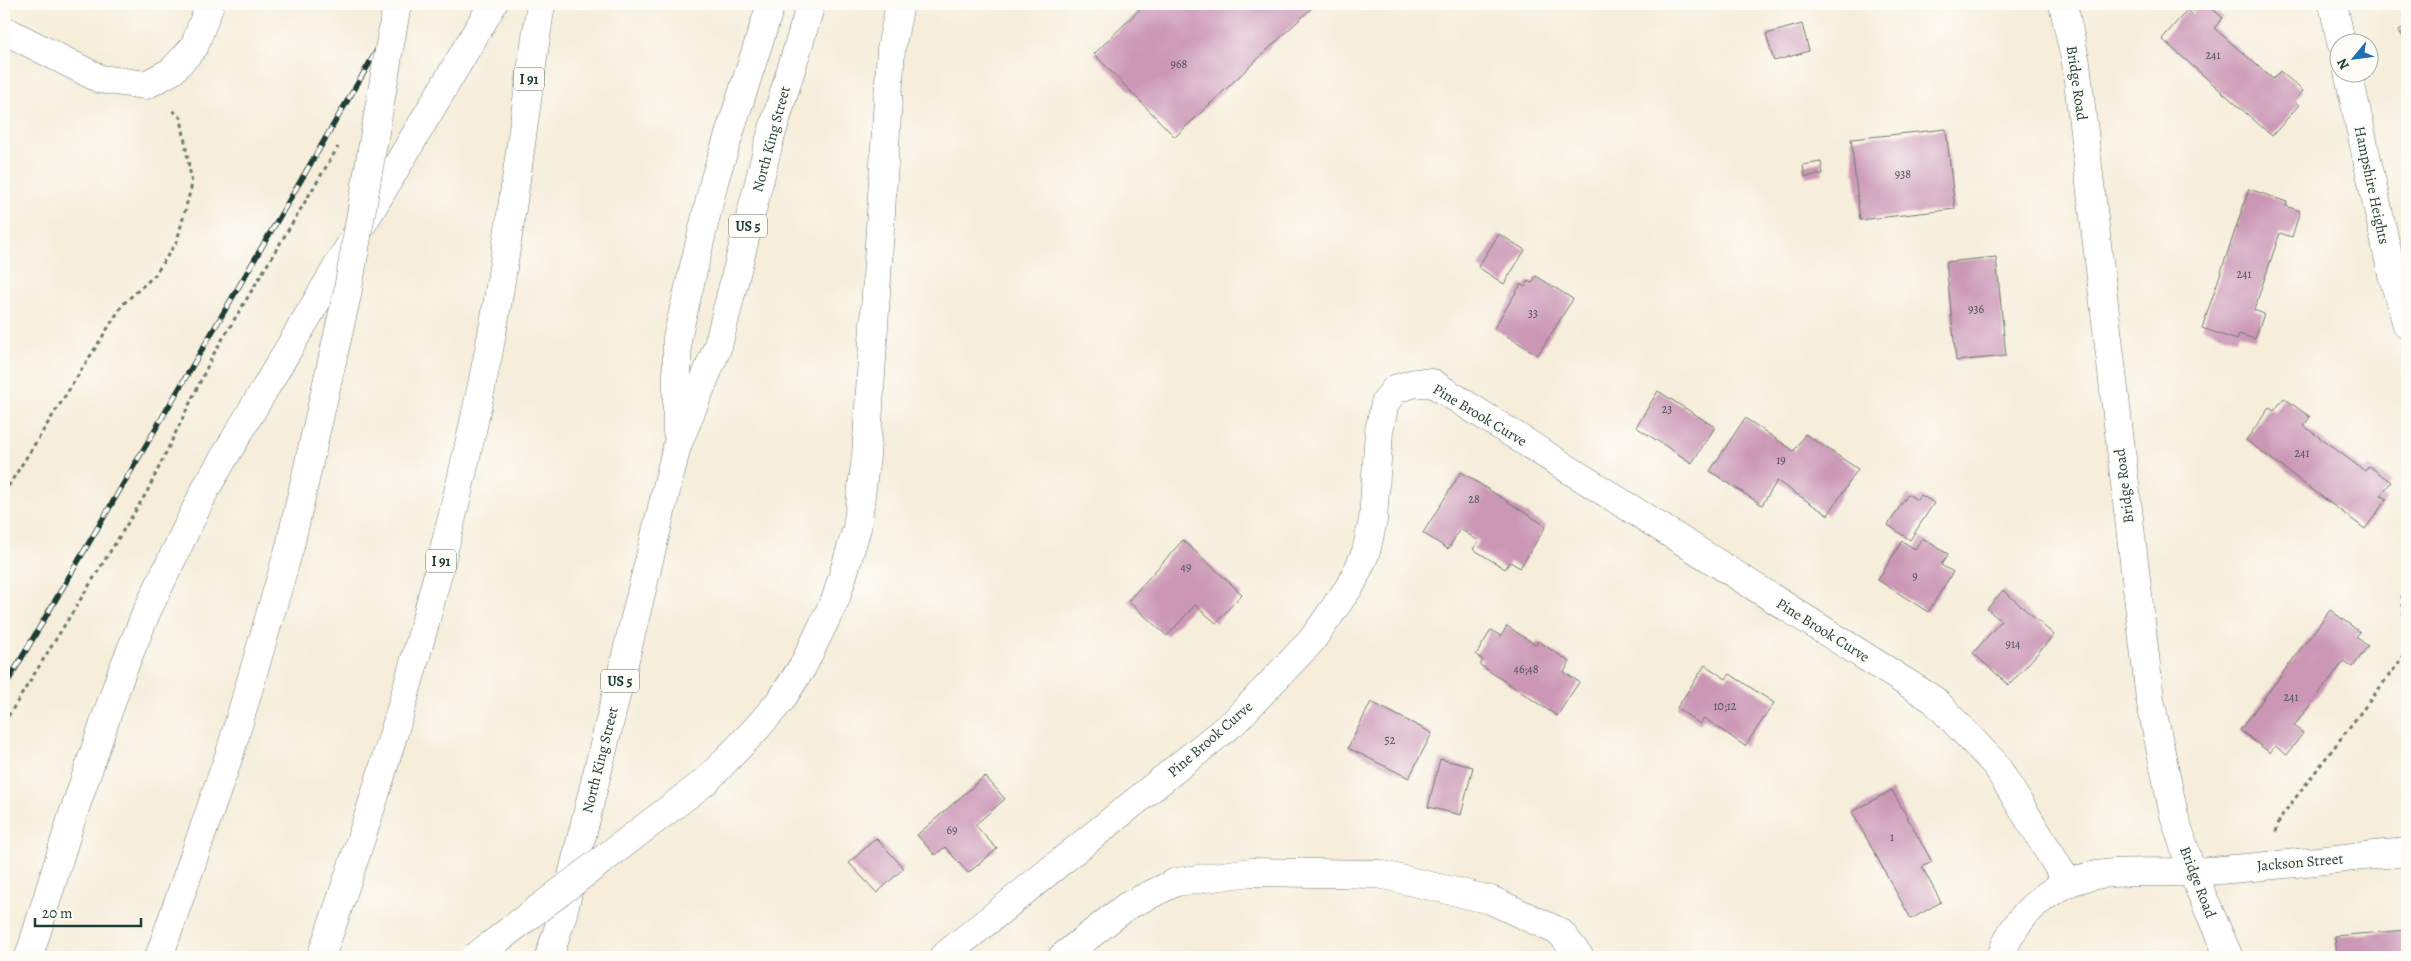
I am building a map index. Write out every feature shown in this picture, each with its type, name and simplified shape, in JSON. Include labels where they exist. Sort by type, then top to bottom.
[{"type":"main road","points":[[4,30],[100,79],[146,84],[172,71],[194,47],[210,4]]},
{"type":"main road","points":[[159,957],[230,753],[290,546],[347,295],[397,4]]},
{"type":"main road","points":[[29,957],[82,786],[117,683],[147,611],[206,488],[493,4]]},
{"type":"main road","name":"I 91","points":[[321,957],[360,848],[397,725],[432,601],[462,475],[489,349],[520,154],[541,4]]},
{"type":"main road","name":"North King Street","points":[[677,446],[677,338],[715,178],[771,4]]},
{"type":"main road","name":"North King Street","points":[[549,957],[562,917],[677,446],[718,346],[769,142],[811,4]]},
{"type":"main road","points":[[475,957],[706,781],[781,700],[803,666],[836,598],[856,528],[866,456],[891,49],[900,4]]},
{"type":"main road","name":"Bridge Road","points":[[2063,4],[2076,63],[2150,698],[2174,815],[2192,872],[2229,957]]},
{"type":"main road","points":[[2333,4],[2340,32]]},
{"type":"main road","name":"Hampshire Heights","points":[[2350,82],[2392,274],[2407,326]]},
{"type":"main road","name":"Pine Brook Curve","points":[[943,957],[1236,721],[1312,640],[1352,582],[1366,552],[1374,520],[1379,430],[1385,403],[1395,389],[1414,382],[1432,383],[1934,700],[1995,764],[2068,884]]},
{"type":"main road","name":"Jackson Street","points":[[2001,957],[2019,920],[2038,902],[2068,884],[2089,876],[2112,873],[2192,872],[2407,852]]},
{"type":"main road","points":[[1062,957],[1127,906],[1176,882],[1251,872],[1379,874],[1491,900],[1560,932],[1580,957]]},
{"type":"path","points":[[4,493],[123,304],[155,275],[177,241],[192,184],[181,118],[146,84]]},
{"type":"path","points":[[4,723],[147,492],[213,355],[342,140]]},
{"type":"path","points":[[2407,580],[2402,594],[2407,644]]},
{"type":"path","points":[[2275,835],[2280,818],[2407,652]]},
{"type":"building","points":[[1145,4],[1316,4],[1175,137],[1094,54]]},
{"type":"building","points":[[2200,4],[2207,4],[2223,18],[2214,28],[2273,79],[2280,71],[2303,91],[2294,101],[2299,105],[2272,136],[2162,39],[2187,10],[2191,14]]},
{"type":"building","points":[[1802,24],[1809,51],[1774,61],[1766,34]]},
{"type":"building","points":[[2407,26],[2407,42],[2399,31]]},
{"type":"building","points":[[1946,129],[1955,209],[1860,220],[1851,139]]},
{"type":"building","points":[[1821,162],[1823,174],[1805,177],[1803,165]]},
{"type":"building","points":[[2249,189],[2287,202],[2286,206],[2300,211],[2292,237],[2280,233],[2254,310],[2264,314],[2255,339],[2239,334],[2237,340],[2202,328]]},
{"type":"building","points":[[1499,234],[1525,250],[1504,284],[1478,267]]},
{"type":"building","points":[[1996,257],[2006,356],[1956,361],[1946,262]]},
{"type":"building","points":[[1536,276],[1573,299],[1538,355],[1494,328],[1521,284],[1525,287],[1528,281],[1532,283]]},
{"type":"building","points":[[1658,391],[1715,427],[1692,463],[1636,427]]},
{"type":"building","points":[[2284,398],[2310,417],[2304,426],[2365,471],[2369,466],[2391,482],[2381,495],[2387,499],[2365,529],[2246,440],[2269,408],[2274,411]]},
{"type":"building","points":[[1745,418],[1794,451],[1805,434],[1858,469],[1828,515],[1777,481],[1762,505],[1710,471]]},
{"type":"building","points":[[1461,472],[1546,526],[1520,568],[1510,562],[1505,569],[1473,549],[1479,541],[1460,529],[1448,549],[1423,533]]},
{"type":"building","points":[[1908,494],[1917,500],[1921,495],[1934,503],[1910,540],[1888,525]]},
{"type":"building","points":[[1922,538],[1948,554],[1941,565],[1953,572],[1928,612],[1878,580],[1902,541],[1915,549]]},
{"type":"building","points":[[1183,540],[1242,594],[1216,623],[1195,605],[1167,636],[1128,601]]},
{"type":"building","points":[[2003,590],[2054,635],[2009,685],[1973,653],[2001,621],[1987,609]]},
{"type":"building","points":[[2330,610],[2360,632],[2356,637],[2368,646],[2353,667],[2344,661],[2294,726],[2303,733],[2287,755],[2275,746],[2270,753],[2240,730]]},
{"type":"building","points":[[1507,626],[1536,645],[1538,641],[1570,662],[1564,672],[1579,682],[1557,716],[1480,665],[1483,660],[1476,655],[1491,630],[1501,636]]},
{"type":"building","points":[[1705,665],[1726,679],[1730,674],[1774,703],[1745,746],[1704,718],[1700,724],[1677,708]]},
{"type":"building","points":[[1371,702],[1432,733],[1409,778],[1348,748]]},
{"type":"building","points":[[1440,759],[1473,767],[1461,815],[1428,807]]},
{"type":"building","points":[[985,776],[1005,799],[975,825],[997,849],[968,873],[945,847],[935,855],[917,835]]},
{"type":"building","points":[[1892,790],[1932,862],[1922,867],[1941,902],[1911,919],[1852,812]]},
{"type":"building","points":[[876,838],[904,868],[877,893],[849,863]]},
{"type":"building","points":[[2407,930],[2407,957],[2337,957],[2335,936]]},
{"type":"railway","points":[[4,688],[404,4]]}]
